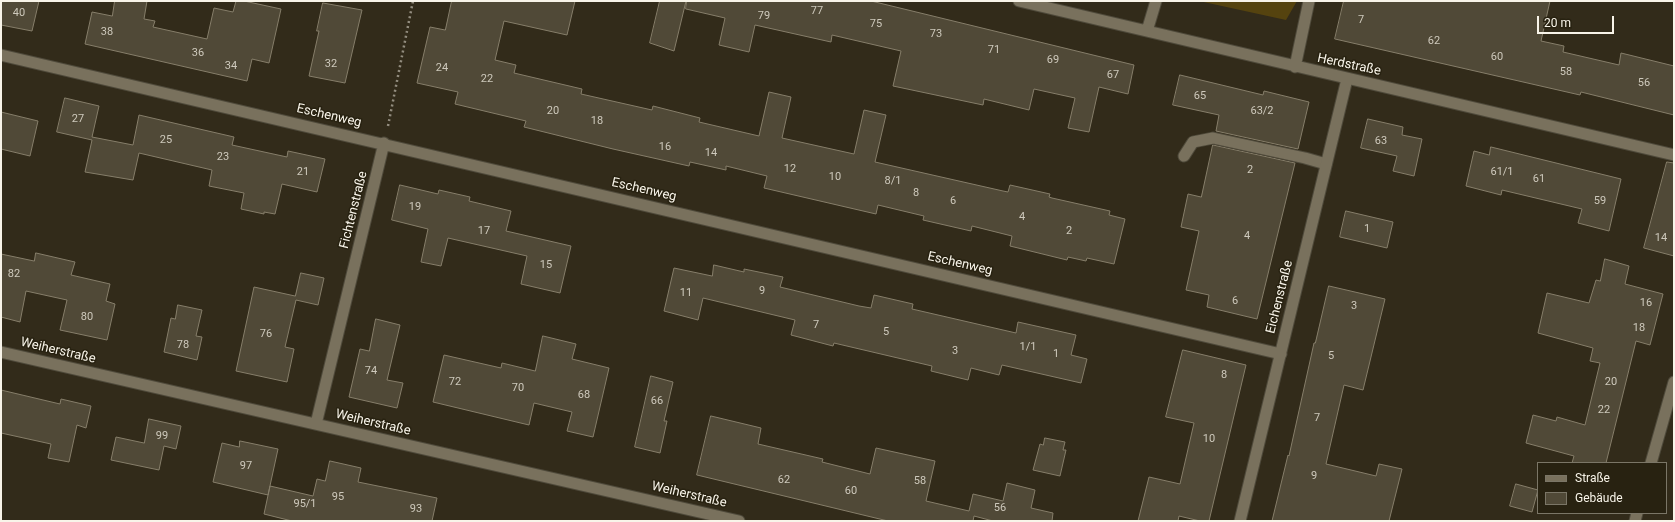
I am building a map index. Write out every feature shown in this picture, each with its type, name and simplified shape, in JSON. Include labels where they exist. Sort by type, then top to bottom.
[{"type":"street","name":"Herdstraße","points":[[1019,1],[1674,156]]},
{"type":"street","points":[[1147,31],[1156,1]]},
{"type":"street","points":[[1295,67],[1310,1]]},
{"type":"street","name":"Eschenweg","points":[[1,55],[384,143],[1281,354]]},
{"type":"street","name":"Eichenstraße","points":[[1240,521],[1347,79]]},
{"type":"street","points":[[1184,156],[1193,142],[1213,138],[1306,158],[1326,164]]},
{"type":"street","name":"Fichtenstraße","points":[[316,424],[384,143]]},
{"type":"street","name":"Weiherstraße","points":[[1,352],[739,521]]},
{"type":"street","points":[[1651,462],[1674,382]]},
{"type":"path","points":[[384,143],[413,1]]},
{"type":"shaded area","points":[[1199,1],[1297,1],[1286,20]]},
{"type":"building","points":[[1,1],[39,1],[32,31],[1,25]]},
{"type":"building","points":[[115,1],[147,1],[144,19],[155,21],[153,27],[207,39],[214,8],[233,12],[236,1],[244,1],[281,9],[269,63],[252,59],[247,81],[85,44],[92,12],[112,16]]},
{"type":"building","points":[[452,1],[575,1],[567,35],[504,21],[495,60],[516,65],[514,73],[582,89],[581,94],[652,110],[653,106],[700,118],[699,122],[759,136],[769,92],[791,97],[782,138],[854,154],[864,110],[886,115],[875,162],[1008,192],[1010,185],[1050,194],[1049,197],[1052,198],[1110,211],[1109,215],[1125,219],[1114,264],[1087,258],[1086,261],[1068,257],[1067,260],[1010,246],[1012,236],[972,226],[971,231],[923,220],[924,216],[878,205],[876,214],[764,188],[767,176],[726,166],[726,170],[690,162],[689,166],[613,149],[524,127],[526,121],[455,104],[458,92],[417,83],[430,27],[445,30]]},
{"type":"building","points":[[660,1],[686,1],[674,51],[650,43]]},
{"type":"building","points":[[687,1],[871,1],[1134,65],[1128,94],[1099,87],[1089,132],[1068,128],[1075,98],[1034,89],[1029,110],[984,99],[983,105],[893,86],[901,51],[832,35],[831,42],[755,25],[749,52],[719,45],[725,18],[686,9]]},
{"type":"building","points":[[1344,1],[1550,1],[1541,41],[1564,46],[1563,52],[1619,65],[1621,53],[1674,66],[1674,115],[1581,92],[1580,95],[1335,39]]},
{"type":"building","points":[[323,3],[362,10],[345,83],[309,76],[319,31],[317,31]]},
{"type":"building","points":[[1180,75],[1263,95],[1264,91],[1309,102],[1298,149],[1216,131],[1219,115],[1173,105]]},
{"type":"building","points":[[65,98],[99,106],[92,137],[133,145],[139,115],[234,137],[232,145],[287,157],[288,151],[325,159],[317,192],[282,184],[275,214],[264,212],[264,214],[241,209],[244,193],[209,186],[212,170],[139,153],[133,180],[85,172],[92,140],[57,132]]},
{"type":"building","points":[[1,112],[38,121],[30,156],[1,149]]},
{"type":"building","points":[[1368,119],[1403,127],[1402,135],[1422,139],[1414,176],[1393,171],[1397,156],[1361,148]]},
{"type":"building","points":[[1213,145],[1295,163],[1257,319],[1207,307],[1209,295],[1186,290],[1199,231],[1181,227],[1188,194],[1201,197]]},
{"type":"building","points":[[1491,147],[1621,179],[1609,231],[1578,223],[1582,209],[1502,190],[1501,195],[1466,186],[1474,151],[1489,155]]},
{"type":"building","points":[[1667,162],[1674,163],[1674,256],[1644,248]]},
{"type":"building","points":[[400,185],[438,194],[439,190],[470,197],[469,201],[511,211],[506,231],[571,246],[560,293],[521,284],[527,256],[448,238],[441,266],[421,262],[428,229],[392,220]]},
{"type":"building","points":[[1346,211],[1393,222],[1387,248],[1340,237]]},
{"type":"building","points":[[36,253],[75,262],[71,275],[110,284],[106,301],[115,304],[107,340],[60,330],[67,300],[26,291],[20,322],[1,317],[1,254],[34,261]]},
{"type":"building","points":[[1605,259],[1629,266],[1625,284],[1663,294],[1650,345],[1636,341],[1606,462],[1572,462],[1574,456],[1526,443],[1533,415],[1556,421],[1557,417],[1585,425],[1600,363],[1590,361],[1593,348],[1538,333],[1547,293],[1589,303],[1596,280],[1600,281]]},
{"type":"building","points":[[714,265],[744,272],[744,269],[783,277],[780,287],[859,306],[871,308],[874,295],[913,304],[912,309],[1016,333],[1018,322],[1076,335],[1071,355],[1087,359],[1081,383],[1002,365],[999,375],[971,368],[968,380],[931,371],[932,366],[834,343],[833,346],[791,335],[795,320],[703,298],[698,320],[664,311],[674,268],[712,276]]},
{"type":"building","points":[[301,273],[324,278],[318,305],[296,300],[285,347],[294,349],[287,382],[236,371],[254,287],[295,296]]},
{"type":"building","points":[[1329,286],[1385,299],[1363,390],[1344,385],[1326,464],[1376,476],[1379,464],[1402,469],[1389,521],[1272,521]]},
{"type":"building","points":[[178,305],[202,310],[196,336],[202,337],[197,360],[164,352],[171,318],[175,319]]},
{"type":"building","points":[[376,319],[400,325],[387,380],[403,383],[397,408],[349,397],[360,349],[369,351]]},
{"type":"building","points":[[543,336],[576,344],[572,359],[609,368],[593,437],[567,431],[572,412],[534,403],[529,425],[433,402],[444,355],[501,368],[502,363],[535,371]]},
{"type":"building","points":[[1183,350],[1246,365],[1209,521],[1200,521],[1179,516],[1178,521],[1138,521],[1149,477],[1180,484],[1194,423],[1166,417]]},
{"type":"building","points":[[651,376],[673,382],[664,421],[667,421],[660,453],[635,447]]},
{"type":"building","points":[[1,390],[60,404],[61,399],[91,406],[86,428],[77,425],[69,462],[48,458],[51,444],[1,433]]},
{"type":"building","points":[[711,416],[761,428],[758,444],[823,459],[822,462],[870,474],[876,448],[935,461],[926,501],[969,511],[973,494],[1003,501],[1007,483],[1035,490],[1031,508],[1053,513],[1052,521],[993,521],[974,516],[973,521],[888,521],[697,475]]},
{"type":"building","points":[[149,419],[181,426],[176,449],[164,446],[159,470],[111,460],[116,437],[144,443]]},
{"type":"building","points":[[1045,438],[1065,442],[1063,450],[1066,450],[1060,476],[1033,470],[1040,444],[1043,445]]},
{"type":"building","points":[[240,441],[278,449],[268,495],[213,482],[222,443],[239,447]]},
{"type":"building","points":[[330,461],[361,468],[358,482],[437,498],[432,521],[292,521],[264,514],[270,486],[313,496],[317,479],[325,481]]},
{"type":"building","points":[[1516,484],[1537,490],[1532,512],[1510,506]]}]
